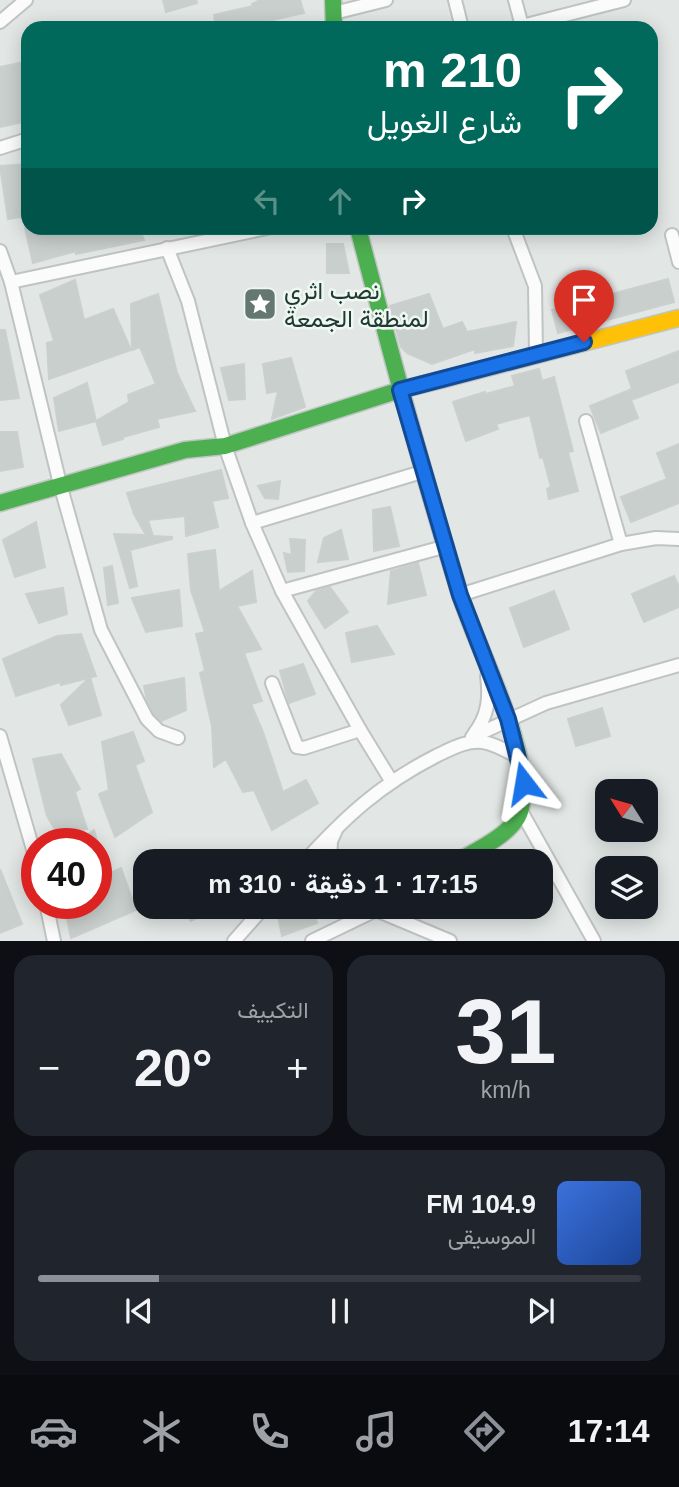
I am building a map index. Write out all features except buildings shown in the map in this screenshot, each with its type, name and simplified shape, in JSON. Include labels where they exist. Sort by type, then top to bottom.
[{"type":"street","points":[[0,22],[26,0]]},
{"type":"street","points":[[334,14],[386,0]]},
{"type":"street","points":[[455,0],[460,21]]},
{"type":"street","points":[[515,0],[517,21]]},
{"type":"street","points":[[542,21],[624,0]]},
{"type":"street","points":[[0,148],[21,141]]},
{"type":"street","points":[[11,282],[232,235]]},
{"type":"street","points":[[360,235],[400,390],[460,595],[508,719],[524,783],[521,811],[507,830],[477,849]]},
{"type":"street","points":[[516,235],[535,286],[536,354]]},
{"type":"street","points":[[672,235],[679,262]]},
{"type":"street","points":[[167,248],[188,301],[225,446],[251,523],[282,591],[392,782]]},
{"type":"street","points":[[0,251],[11,282],[60,484],[101,630],[147,719],[159,731],[178,738]]},
{"type":"street","points":[[0,503],[186,450],[225,446],[400,390],[679,318]]},
{"type":"street","points":[[586,421],[621,544]]},
{"type":"street","points":[[251,523],[425,471]]},
{"type":"street","points":[[460,595],[621,544],[656,538],[679,540]]},
{"type":"street","points":[[282,591],[447,546]]},
{"type":"street","points":[[467,741],[484,720],[489,702],[487,663]]},
{"type":"street","points":[[316,849],[339,823],[412,768],[508,719],[546,702],[679,665]]},
{"type":"street","points":[[271,683],[297,747],[304,748],[360,730]]},
{"type":"street","points":[[0,736],[27,828]]},
{"type":"street","points":[[467,741],[484,742],[518,757]]},
{"type":"street","points":[[521,811],[594,941]]},
{"type":"street","points":[[331,849],[339,823]]},
{"type":"street","points":[[49,919],[54,941]]},
{"type":"street","points":[[234,941],[253,919]]},
{"type":"street","points":[[312,941],[354,919]]},
{"type":"street","points":[[400,919],[450,941]]},
{"type":"traffic: fast","points":[[333,0],[334,21]]},
{"type":"traffic: fast","points":[[360,235],[419,456],[459,591],[501,700],[519,757],[523,784],[518,817],[504,832],[478,849]]},
{"type":"traffic: fast","points":[[0,503],[185,450],[225,446],[400,390],[444,379]]},
{"type":"traffic: slow","points":[[444,379],[679,318]]},
{"type":"place","name":"نصب اثري لمنطقة الجمعة","points":[[260,304]]},
{"type":"route","points":[[524,783],[508,719],[460,595],[400,390],[584,342]]}]
